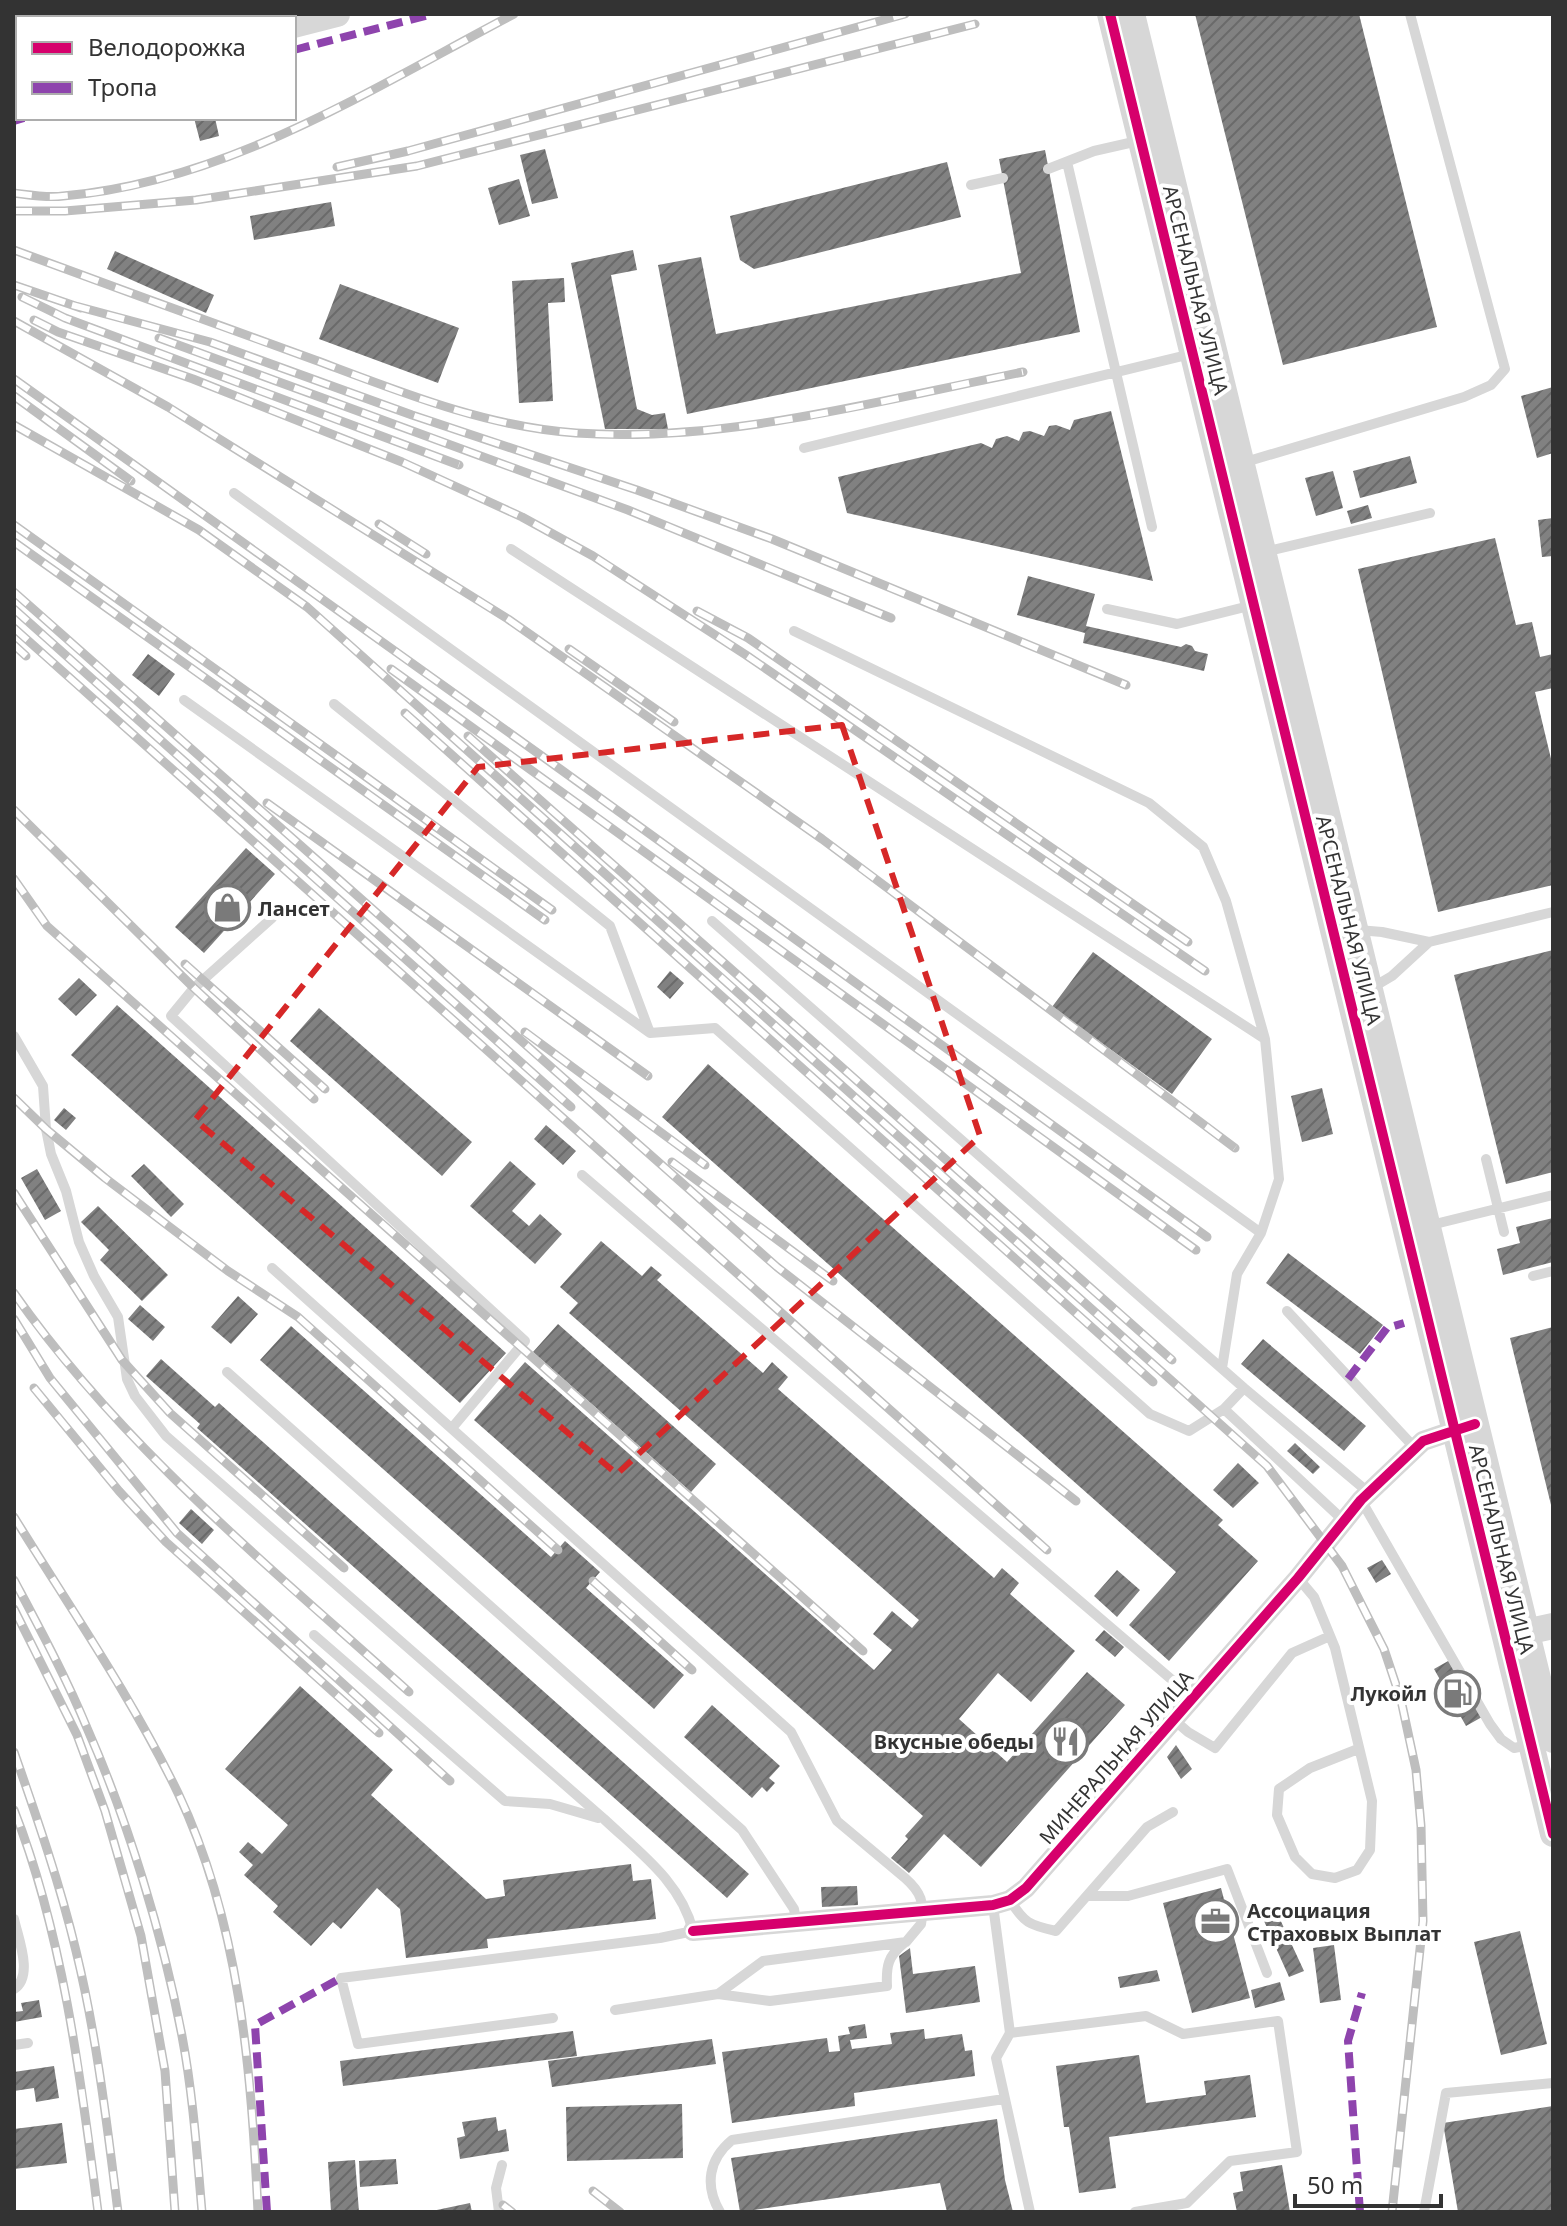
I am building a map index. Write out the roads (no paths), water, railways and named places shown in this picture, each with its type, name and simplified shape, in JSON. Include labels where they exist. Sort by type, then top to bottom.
[{"type":"street","points":[[296,24],[337,14]]},
{"type":"street","name":"АРСЕНАЛЬНАЯ УЛИЦА","points":[[1110,14],[1152,138]]},
{"type":"street","name":"АРСЕНАЛЬНАЯ УЛИЦА","points":[[1132,14],[1152,138],[1203,351],[1515,1634],[1546,1743],[1553,1834]]},
{"type":"street","name":"АРСЕНАЛЬНАЯ УЛИЦА","points":[[1253,555],[1254,605],[1344,932]]},
{"type":"street","name":"МИНЕРАЛЬНАЯ УЛИЦА","points":[[1001,1902],[1026,1888],[1298,1578],[1365,1496],[1414,1447],[1433,1436],[1465,1426]]},
{"type":"street","points":[[1515,1634],[1553,1626]]},
{"type":"street","points":[[693,1931],[923,1912],[1001,1902]]},
{"type":"lane","points":[[1231,466],[1464,397],[1491,385],[1505,369],[1410,14]]},
{"type":"lane","points":[[1048,169],[1094,151],[1152,138]]},
{"type":"lane","points":[[1067,162],[1152,527]]},
{"type":"lane","points":[[971,185],[1003,178]]},
{"type":"lane","points":[[804,448],[1203,351]]},
{"type":"lane","points":[[234,493],[1261,1233]]},
{"type":"lane","points":[[1253,555],[1430,513]]},
{"type":"lane","points":[[511,549],[1265,1039]]},
{"type":"lane","points":[[1107,609],[1177,624],[1254,605]]},
{"type":"lane","points":[[794,631],[1149,803],[1203,847],[1226,901],[1265,1039],[1279,1179],[1261,1233],[1237,1274],[1222,1368]]},
{"type":"lane","points":[[184,700],[650,1033],[715,1028],[1150,1414],[1189,1431],[1224,1409],[1244,1388]]},
{"type":"lane","points":[[334,704],[610,926],[650,1033]]},
{"type":"lane","points":[[1344,932],[1382,932],[1429,942],[1553,912]]},
{"type":"lane","points":[[272,918],[203,979],[171,1016],[525,1341],[452,1428]]},
{"type":"lane","points":[[712,921],[1365,1496],[1490,1724],[1501,1739],[1514,1748],[1546,1743]]},
{"type":"lane","points":[[1359,991],[1392,976],[1429,942]]},
{"type":"lane","points":[[14,1036],[43,1086],[51,1154],[66,1191],[79,1242],[118,1317],[123,1337],[122,1360],[135,1396],[166,1436],[604,1819],[675,1888],[684,1903],[693,1931],[660,1938],[341,1978],[358,2044],[553,2018]]},
{"type":"lane","points":[[1486,1159],[1504,1232]]},
{"type":"lane","points":[[582,1175],[1192,1697]]},
{"type":"lane","points":[[1417,1228],[1553,1195]]},
{"type":"lane","points":[[272,1268],[791,1732],[837,1821],[916,1887],[922,1898],[921,1924],[906,1942],[891,1953],[886,1968],[887,1986],[770,2001],[718,1994],[615,2010]]},
{"type":"lane","points":[[1533,1276],[1553,1271]]},
{"type":"lane","points":[[1287,1311],[1414,1447]]},
{"type":"lane","points":[[227,1372],[742,1830],[794,1909],[796,1921]]},
{"type":"lane","points":[[1224,1409],[1343,1520]]},
{"type":"lane","points":[[1298,1578],[1314,1597],[1330,1636],[1372,1801],[1370,1850],[1357,1870],[1335,1878],[1312,1874],[1295,1857],[1277,1815],[1279,1789],[1310,1768],[1358,1749]]},
{"type":"lane","points":[[314,1635],[505,1801],[550,1804],[604,1819]]},
{"type":"lane","points":[[1173,1719],[1215,1748],[1292,1653],[1330,1636]]},
{"type":"lane","points":[[1001,1902],[1031,1925],[1056,1931],[1147,1827],[1173,1812]]},
{"type":"lane","points":[[1088,1896],[1128,1896],[1227,1869],[1267,1973]]},
{"type":"lane","points":[[1001,1902],[1010,2033],[996,2058],[1030,2212]]},
{"type":"lane","points":[[14,1919],[24,1967],[23,1978],[14,1989]]},
{"type":"lane","points":[[718,1994],[763,1961],[906,1942]]},
{"type":"lane","points":[[1010,2033],[1146,2016],[1183,2034],[1278,2021],[1297,2152],[1230,2161],[1187,2203],[1135,2212]]},
{"type":"lane","points":[[14,2045],[28,2043]]},
{"type":"lane","points":[[1424,2212],[1446,2093],[1553,2083]]},
{"type":"lane","points":[[720,2212],[710,2183],[711,2166],[719,2151],[732,2140],[1004,2099]]},
{"type":"lane","points":[[499,2212],[496,2188],[502,2165]]},
{"type":"railway","points":[[14,193],[57,197],[124,187],[183,172],[240,152],[352,101],[514,14]]},
{"type":"railway","points":[[337,167],[408,151],[905,14]]},
{"type":"railway","points":[[14,211],[65,211],[196,200],[417,166],[975,24]]},
{"type":"railway","points":[[14,250],[410,395],[476,415],[542,429],[632,434],[745,426],[857,407],[1023,372]]},
{"type":"railway","points":[[14,285],[81,308]]},
{"type":"railway","points":[[22,297],[65,318],[459,465]]},
{"type":"railway","points":[[72,305],[210,342],[412,415],[637,490],[772,539],[1126,685]]},
{"type":"railway","points":[[34,320],[58,332],[193,379],[402,462],[522,517],[593,556],[746,655],[1205,971]]},
{"type":"railway","points":[[14,321],[168,407],[508,619],[822,839],[1235,1148]]},
{"type":"railway","points":[[159,338],[628,510],[891,618]]},
{"type":"railway","points":[[14,379],[1207,1237]]},
{"type":"railway","points":[[14,396],[131,481]]},
{"type":"railway","points":[[14,425],[199,530],[307,607],[1267,1466],[1342,1566],[1384,1649],[1401,1700],[1416,1770],[1421,1826],[1423,1921],[1392,2212]]},
{"type":"railway","points":[[379,524],[426,554]]},
{"type":"railway","points":[[14,525],[552,910]]},
{"type":"railway","points":[[14,542],[545,920]]},
{"type":"railway","points":[[14,592],[777,1267],[1076,1501]]},
{"type":"railway","points":[[14,609],[571,1107]]},
{"type":"railway","points":[[697,611],[748,638],[1188,942]]},
{"type":"railway","points":[[14,628],[1047,1550]]},
{"type":"railway","points":[[14,645],[26,656]]},
{"type":"railway","points":[[569,649],[674,722]]},
{"type":"railway","points":[[391,669],[1196,1250]]},
{"type":"railway","points":[[405,713],[1153,1382]]},
{"type":"railway","points":[[468,736],[1172,1360]]},
{"type":"railway","points":[[267,803],[648,1076]]},
{"type":"railway","points":[[14,810],[194,988],[314,1099]]},
{"type":"railway","points":[[14,879],[47,926],[863,1651]]},
{"type":"railway","points":[[185,964],[325,1089]]},
{"type":"railway","points":[[525,1032],[705,1165]]},
{"type":"railway","points":[[14,1098],[105,1178],[228,1271],[298,1317],[558,1550]]},
{"type":"railway","points":[[672,1162],[833,1281]]},
{"type":"railway","points":[[14,1193],[122,1360],[170,1413],[344,1568]]},
{"type":"railway","points":[[14,1293],[56,1349],[150,1454],[251,1551],[409,1692]]},
{"type":"railway","points":[[14,1319],[50,1378],[177,1533],[450,1781]]},
{"type":"railway","points":[[34,1388],[119,1491],[166,1542],[379,1733]]},
{"type":"railway","points":[[14,1517],[160,1757],[199,1843],[216,1894],[239,1998],[251,2105],[258,2212]]},
{"type":"railway","points":[[14,1580],[79,1709],[143,1879],[182,2036],[192,2102],[202,2212]]},
{"type":"railway","points":[[593,1581],[692,1670]]},
{"type":"railway","points":[[14,1609],[77,1735],[105,1811],[141,1936],[165,2071],[175,2212]]},
{"type":"railway","points":[[14,1752],[70,1926],[83,1983],[101,2081],[118,2212]]},
{"type":"railway","points":[[14,1810],[31,1857],[58,1957],[77,2059],[98,2212]]},
{"type":"railway","points":[[593,2191],[620,2212]]},
{"type":"railway","points":[[503,2205],[512,2212]]},
{"type":"place","name":"Лансет","points":[[227,908]]},
{"type":"place","name":"Лукойл","points":[[1458,1693]]},
{"type":"place","name":"Вкусные обеды","points":[[1065,1741]]},
{"type":"place","name":"Ассоциация Страховых Выплат","points":[[1216,1922]]}]
